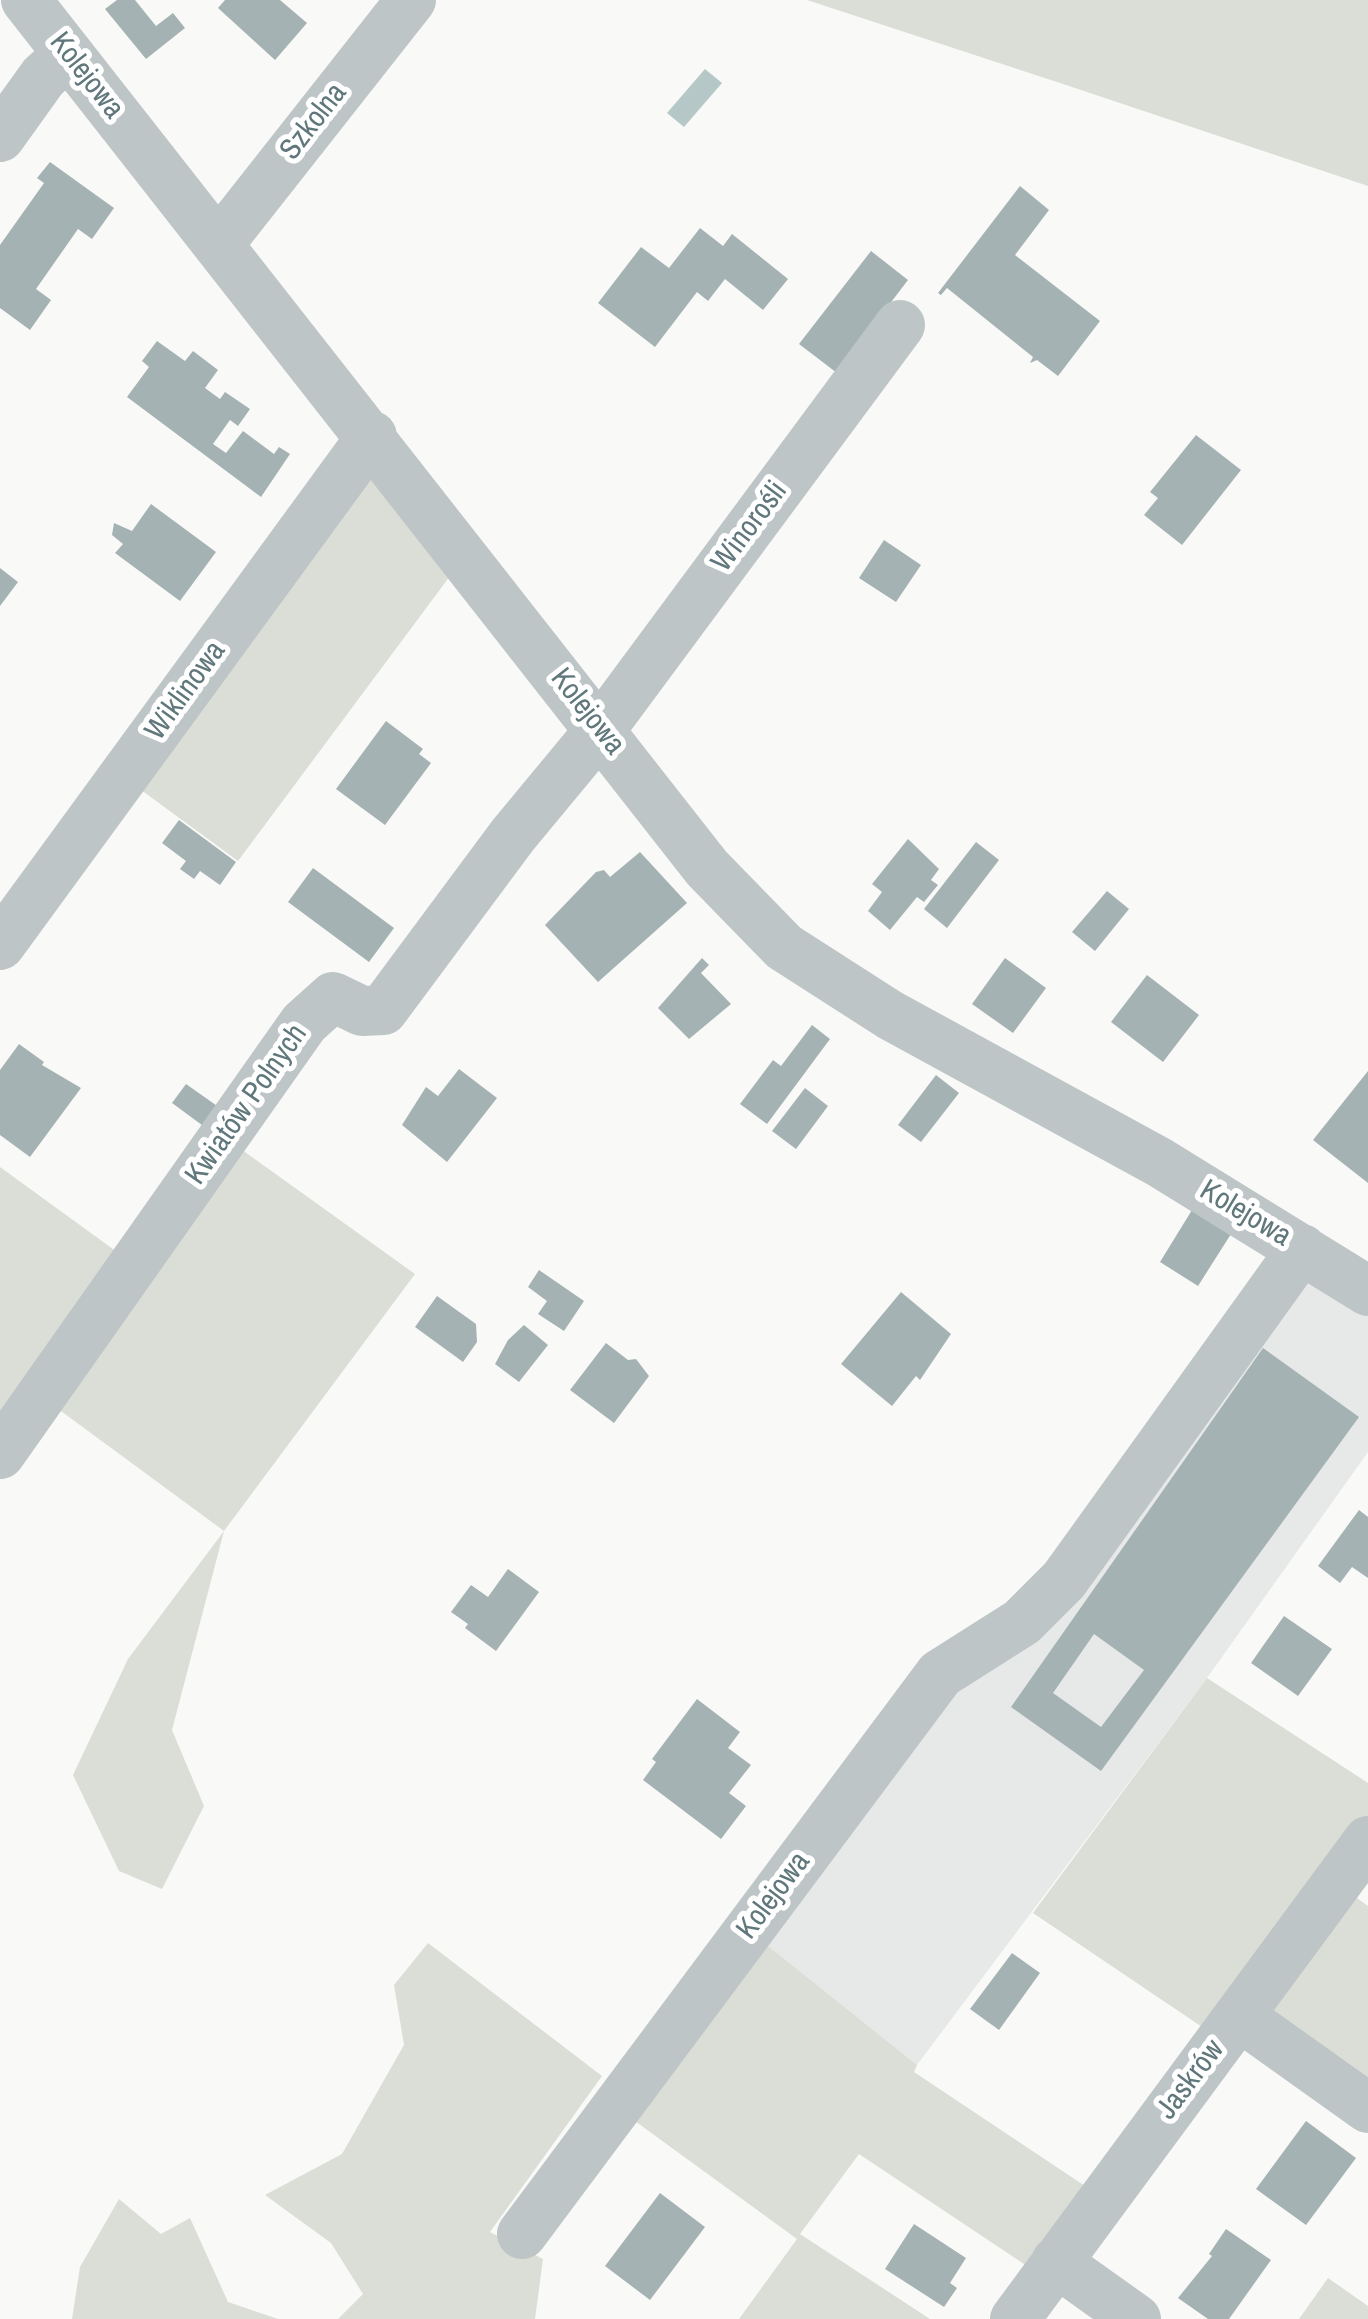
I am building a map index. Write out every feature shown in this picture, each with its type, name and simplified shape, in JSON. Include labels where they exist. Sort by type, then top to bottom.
[{"type":"street","name":"Kolejowa","points":[[26,0],[372,436],[707,868],[784,947],[890,1014],[1159,1162],[1368,1291]]},
{"type":"street","name":"Szkolna","points":[[218,245],[411,0]]},
{"type":"street","points":[[0,138],[42,76],[68,54]]},
{"type":"street","name":"Winorośli","points":[[600,730],[900,325]]},
{"type":"street","name":"Wiklinowa","points":[[0,945],[372,436]]},
{"type":"street","name":"Kwiatów Polnych","points":[[0,1454],[304,1023],[333,997],[362,1011],[383,1010],[514,835],[600,730]]},
{"type":"street","name":"Kolejowa","points":[[522,2234],[940,1674],[1022,1622],[1064,1580],[1302,1249]]},
{"type":"street","name":"Jaskrów","points":[[1015,2319],[1368,1842]]},
{"type":"street","points":[[1239,2016],[1368,2108]]},
{"type":"street","points":[[1056,2262],[1136,2319]]},
{"type":"shaded area","points":[[807,0],[1368,0],[1368,186],[1063,84]]},
{"type":"shaded area","points":[[705,69],[722,83],[684,127],[667,113]]},
{"type":"shaded area","points":[[366,472],[450,576],[238,861],[137,787]]},
{"type":"shaded area","points":[[238,1147],[415,1274],[224,1531],[50,1403]]},
{"type":"shaded area","points":[[0,1167],[117,1252],[0,1413]]},
{"type":"shaded area","points":[[1304,1271],[1368,1313],[1368,1452],[1207,1678],[917,2065],[762,1941],[879,1786]]},
{"type":"shaded area","points":[[224,1531],[172,1730],[204,1806],[162,1889],[119,1871],[73,1775],[128,1659]]},
{"type":"shaded area","points":[[1207,1678],[1368,1783],[1368,1817],[1211,2033],[1033,1913]]},
{"type":"shaded area","points":[[1347,1891],[1368,1906],[1368,2092],[1267,2019]]},
{"type":"shaded area","points":[[762,1941],[917,2065],[914,2072],[1094,2192],[1036,2272],[859,2154],[800,2234],[930,2319],[739,2319],[797,2239],[628,2116]]},
{"type":"shaded area","points":[[428,1943],[602,2076],[490,2232],[543,2259],[535,2319],[338,2319],[363,2294],[331,2243],[265,2195],[342,2154],[404,2045],[394,1985]]},
{"type":"shaded area","points":[[119,2199],[161,2234],[190,2218],[228,2302],[278,2319],[72,2319],[80,2267]]},
{"type":"shaded area","points":[[1328,2278],[1368,2306],[1368,2319],[1299,2319]]},
{"type":"building","points":[[117,0],[135,0],[156,26],[173,13],[185,28],[146,59],[105,9]]},
{"type":"building","points":[[225,0],[280,0],[307,23],[275,60],[218,8]]},
{"type":"building","points":[[50,162],[114,208],[92,239],[78,229],[36,289],[51,300],[30,330],[0,308],[0,245],[44,183],[37,178]]},
{"type":"building","points":[[1020,186],[1049,210],[1015,255],[1100,321],[1058,376],[1037,360],[1030,363],[1033,357],[947,288],[941,295],[938,293]]},
{"type":"building","points":[[700,228],[723,246],[732,234],[788,279],[763,310],[725,279],[708,301],[697,292],[655,347],[598,303],[641,247],[669,268]]},
{"type":"building","points":[[871,251],[908,280],[837,373],[799,344]]},
{"type":"building","points":[[157,341],[185,361],[193,351],[218,370],[205,388],[220,399],[225,392],[250,409],[238,426],[230,420],[213,444],[226,453],[243,431],[274,454],[279,447],[290,454],[261,497],[127,397],[149,367],[142,361]]},
{"type":"building","points":[[1196,435],[1241,470],[1182,545],[1144,515],[1158,498],[1150,492]]},
{"type":"building","points":[[151,504],[216,552],[180,601],[115,553],[123,544],[112,535],[114,523],[132,531]]},
{"type":"building","points":[[884,540],[921,565],[896,602],[859,578]]},
{"type":"building","points":[[0,568],[18,582],[0,606]]},
{"type":"building","points":[[386,721],[423,749],[419,754],[431,763],[385,825],[336,789]]},
{"type":"building","points":[[179,820],[236,862],[220,885],[200,871],[194,879],[180,869],[186,861],[162,843]]},
{"type":"building","points":[[908,839],[939,869],[931,880],[938,885],[924,902],[917,897],[890,930],[868,911],[882,892],[872,884]]},
{"type":"building","points":[[976,842],[999,860],[947,928],[924,909]]},
{"type":"building","points":[[640,852],[687,903],[598,982],[545,925],[596,872],[604,870],[610,877]]},
{"type":"building","points":[[313,868],[394,928],[369,962],[288,902]]},
{"type":"building","points":[[1107,891],[1129,909],[1095,951],[1072,932]]},
{"type":"building","points":[[702,958],[709,965],[701,973],[731,1004],[689,1039],[658,1008]]},
{"type":"building","points":[[1005,958],[1046,988],[1013,1033],[972,1004]]},
{"type":"building","points":[[1147,975],[1199,1015],[1163,1062],[1111,1022]]},
{"type":"building","points":[[812,1025],[830,1039],[767,1124],[740,1104],[773,1060],[781,1066]]},
{"type":"building","points":[[19,1044],[44,1062],[42,1065],[81,1088],[30,1157],[0,1135],[0,1070]]},
{"type":"building","points":[[459,1069],[497,1098],[447,1162],[402,1125],[426,1087],[438,1096]]},
{"type":"building","points":[[1368,1071],[1368,1183],[1313,1140]]},
{"type":"building","points":[[936,1075],[959,1093],[921,1142],[898,1125]]},
{"type":"building","points":[[186,1084],[220,1108],[206,1128],[172,1103]]},
{"type":"building","points":[[805,1088],[828,1106],[796,1149],[772,1131]]},
{"type":"building","points":[[1192,1210],[1231,1234],[1198,1286],[1160,1262]]},
{"type":"building","points":[[539,1270],[584,1301],[564,1331],[538,1314],[547,1301],[528,1287]]},
{"type":"building","points":[[901,1292],[951,1334],[920,1380],[916,1376],[892,1406],[841,1364]]},
{"type":"building","points":[[437,1296],[476,1324],[477,1342],[463,1362],[415,1327]]},
{"type":"building","points":[[524,1325],[548,1345],[519,1382],[495,1364],[508,1340]]},
{"type":"building","points":[[606,1343],[628,1360],[636,1359],[649,1376],[614,1423],[570,1390]]},
{"type":"building","points":[[1263,1348],[1359,1417],[1101,1771],[1011,1707]],"holes":[[[1094,1634],[1144,1670],[1101,1727],[1053,1693]]]},
{"type":"building","points":[[1359,1510],[1368,1517],[1368,1578],[1352,1567],[1340,1583],[1318,1566]]},
{"type":"building","points":[[508,1569],[539,1592],[496,1651],[451,1612],[471,1585],[488,1597]]},
{"type":"building","points":[[1284,1616],[1332,1649],[1298,1696],[1251,1663]]},
{"type":"building","points":[[697,1699],[740,1732],[728,1748],[751,1765],[729,1793],[746,1806],[721,1839],[643,1780],[656,1762],[652,1759]]},
{"type":"building","points":[[1012,1953],[1040,1973],[999,2030],[970,2009]]},
{"type":"building","points":[[1306,2121],[1356,2158],[1306,2225],[1256,2189]]},
{"type":"building","points":[[660,2193],[705,2227],[650,2300],[605,2266]]},
{"type":"building","points":[[914,2224],[966,2258],[950,2283],[957,2288],[944,2307],[885,2269]]},
{"type":"building","points":[[1226,2229],[1271,2260],[1229,2319],[1208,2319],[1178,2298],[1212,2256],[1209,2254]]}]
